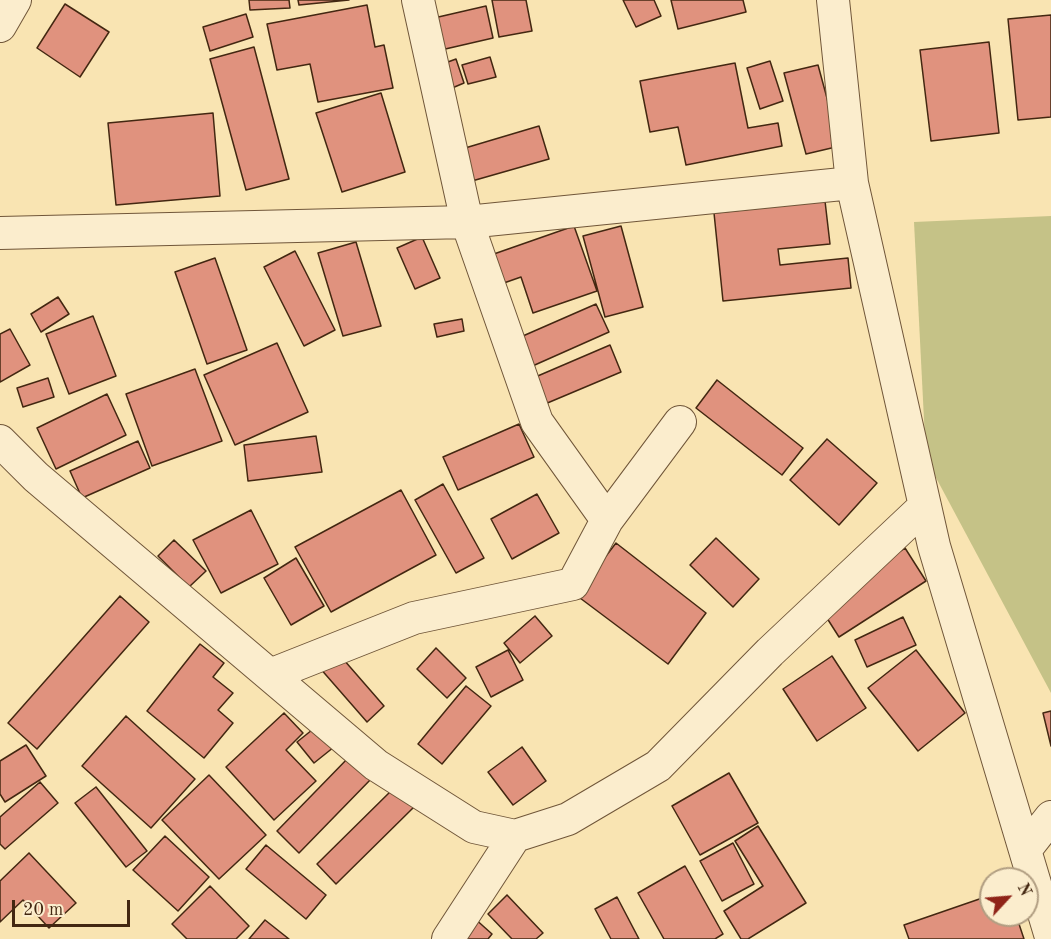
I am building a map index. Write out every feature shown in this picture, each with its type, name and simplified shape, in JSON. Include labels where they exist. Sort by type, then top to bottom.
[{"type":"street","points":[[0,26],[15,0]]},
{"type":"street","points":[[418,0],[467,222],[537,422],[607,519]]},
{"type":"street","points":[[833,0],[852,183],[934,546],[1051,937]]},
{"type":"street","points":[[0,233],[467,222],[852,183]]},
{"type":"street","points":[[270,675],[414,618],[573,584],[607,519],[680,422]]},
{"type":"street","points":[[0,441],[36,477],[376,765],[474,827],[515,836],[568,819],[658,766],[770,652],[925,506]]},
{"type":"street","points":[[1025,850],[1051,817]]},
{"type":"street","points":[[448,939],[515,836]]},
{"type":"shaded area","points":[[1051,216],[1051,693],[926,459],[914,222]]},
{"type":"building","points":[[249,0],[289,0],[290,8],[250,10]]},
{"type":"building","points":[[298,0],[349,0],[299,5]]},
{"type":"building","points":[[492,0],[526,0],[532,31],[499,37]]},
{"type":"building","points":[[623,0],[654,0],[661,16],[636,27]]},
{"type":"building","points":[[671,0],[743,0],[746,12],[678,29]]},
{"type":"building","points":[[65,4],[109,32],[80,77],[37,48]]},
{"type":"building","points":[[367,5],[375,47],[384,45],[393,88],[318,102],[310,64],[277,70],[267,24]]},
{"type":"building","points":[[486,6],[493,38],[441,50],[434,18]]},
{"type":"building","points":[[246,14],[253,37],[210,51],[203,27]]},
{"type":"building","points":[[1051,15],[1051,117],[1018,120],[1008,19]]},
{"type":"building","points":[[989,42],[999,133],[931,141],[920,50]]},
{"type":"building","points":[[254,47],[289,179],[246,190],[210,59]]},
{"type":"building","points":[[490,57],[496,77],[468,84],[462,65]]},
{"type":"building","points":[[456,59],[464,83],[445,91],[437,66]]},
{"type":"building","points":[[770,61],[783,101],[760,109],[747,68]]},
{"type":"building","points":[[735,63],[748,128],[778,123],[782,146],[686,165],[678,127],[650,132],[640,81]]},
{"type":"building","points":[[818,65],[840,146],[806,154],[784,73]]},
{"type":"building","points":[[381,93],[405,172],[342,192],[316,113]]},
{"type":"building","points":[[213,113],[220,196],[116,205],[108,123]]},
{"type":"building","points":[[539,126],[549,159],[465,183],[455,151]]},
{"type":"building","points":[[825,201],[830,244],[778,249],[780,265],[848,258],[851,288],[723,301],[714,213]]},
{"type":"building","points":[[574,226],[597,291],[533,313],[521,277],[501,284],[491,255]]},
{"type":"building","points":[[621,226],[643,307],[605,317],[583,236]]},
{"type":"building","points":[[422,237],[440,278],[415,289],[397,248]]},
{"type":"building","points":[[356,242],[381,326],[343,336],[318,253]]},
{"type":"building","points":[[295,251],[335,330],[304,346],[264,267]]},
{"type":"building","points":[[215,258],[247,350],[207,364],[175,272]]},
{"type":"building","points":[[58,297],[69,314],[41,332],[31,314]]},
{"type":"building","points":[[596,304],[609,332],[528,368],[516,339]]},
{"type":"building","points":[[93,316],[116,376],[69,394],[46,334]]},
{"type":"building","points":[[462,319],[464,331],[437,337],[434,324]]},
{"type":"building","points":[[10,329],[30,365],[0,382],[0,334]]},
{"type":"building","points":[[277,343],[308,412],[235,445],[204,375]]},
{"type":"building","points":[[610,345],[621,372],[545,404],[533,378]]},
{"type":"building","points":[[195,369],[222,441],[152,466],[126,394]]},
{"type":"building","points":[[48,378],[54,397],[23,407],[17,388]]},
{"type":"building","points":[[717,380],[803,448],[782,475],[696,408]]},
{"type":"building","points":[[107,394],[126,435],[56,469],[37,428]]},
{"type":"building","points":[[519,424],[534,457],[458,490],[443,457]]},
{"type":"building","points":[[316,436],[322,472],[248,481],[244,445]]},
{"type":"building","points":[[827,439],[877,483],[839,525],[790,480]]},
{"type":"building","points":[[138,441],[150,468],[82,498],[70,471]]},
{"type":"building","points":[[443,484],[484,558],[456,573],[415,500]]},
{"type":"building","points":[[401,490],[436,555],[331,612],[295,547]]},
{"type":"building","points":[[537,494],[559,533],[512,559],[491,519]]},
{"type":"building","points":[[251,510],[278,564],[221,593],[193,540]]},
{"type":"building","points":[[716,538],[759,579],[733,607],[690,565]]},
{"type":"building","points":[[174,540],[206,571],[189,587],[158,556]]},
{"type":"building","points":[[616,543],[706,613],[668,664],[576,595]]},
{"type":"building","points":[[905,548],[926,581],[839,637],[818,604]]},
{"type":"building","points":[[296,558],[324,606],[291,625],[264,578]]},
{"type":"building","points":[[120,596],[149,622],[37,749],[8,723]]},
{"type":"building","points":[[535,616],[552,636],[520,663],[504,643]]},
{"type":"building","points":[[903,617],[916,645],[867,667],[855,640]]},
{"type":"building","points":[[200,644],[224,663],[213,677],[233,693],[218,710],[233,723],[204,758],[147,711]]},
{"type":"building","points":[[436,648],[466,678],[447,698],[417,669]]},
{"type":"building","points":[[508,650],[523,680],[491,697],[476,667]]},
{"type":"building","points":[[916,650],[965,713],[918,751],[868,688]]},
{"type":"building","points":[[337,652],[384,706],[367,722],[319,667]]},
{"type":"building","points":[[832,656],[866,708],[817,741],[783,689]]},
{"type":"building","points":[[466,686],[491,706],[442,764],[418,744]]},
{"type":"building","points":[[1051,711],[1051,746],[1043,713]]},
{"type":"building","points":[[284,713],[303,733],[286,750],[316,781],[274,820],[226,767]]},
{"type":"building","points":[[126,716],[195,779],[151,828],[82,766]]},
{"type":"building","points":[[317,726],[334,747],[314,763],[297,742]]},
{"type":"building","points":[[26,745],[46,776],[5,802],[0,794],[0,761]]},
{"type":"building","points":[[522,747],[546,781],[513,805],[488,772]]},
{"type":"building","points":[[351,755],[373,777],[299,853],[277,831]]},
{"type":"building","points":[[729,773],[758,823],[700,855],[672,806]]},
{"type":"building","points":[[209,775],[266,835],[219,879],[162,820]]},
{"type":"building","points":[[40,782],[58,803],[5,849],[0,844],[0,817]]},
{"type":"building","points":[[96,787],[147,851],[126,867],[75,803]]},
{"type":"building","points":[[394,788],[414,807],[336,884],[317,864]]},
{"type":"building","points":[[758,826],[806,903],[748,939],[741,939],[724,911],[763,886],[735,841]]},
{"type":"building","points":[[165,836],[209,877],[178,911],[133,870]]},
{"type":"building","points":[[733,843],[754,884],[722,901],[700,861]]},
{"type":"building","points":[[266,845],[326,895],[306,919],[246,869]]},
{"type":"building","points":[[29,853],[76,903],[49,928],[23,900],[0,922],[0,881]]},
{"type":"building","points":[[685,866],[723,934],[715,939],[664,939],[638,893]]},
{"type":"building","points":[[210,886],[249,926],[236,939],[187,939],[172,924]]},
{"type":"building","points":[[507,895],[543,933],[536,939],[512,939],[488,914]]},
{"type":"building","points":[[617,897],[639,939],[611,939],[595,909]]},
{"type":"building","points":[[979,899],[979,927],[1020,927],[1024,939],[909,939],[904,925]]},
{"type":"building","points":[[473,917],[492,934],[488,939],[453,939]]},
{"type":"building","points":[[265,920],[289,939],[249,939]]}]
